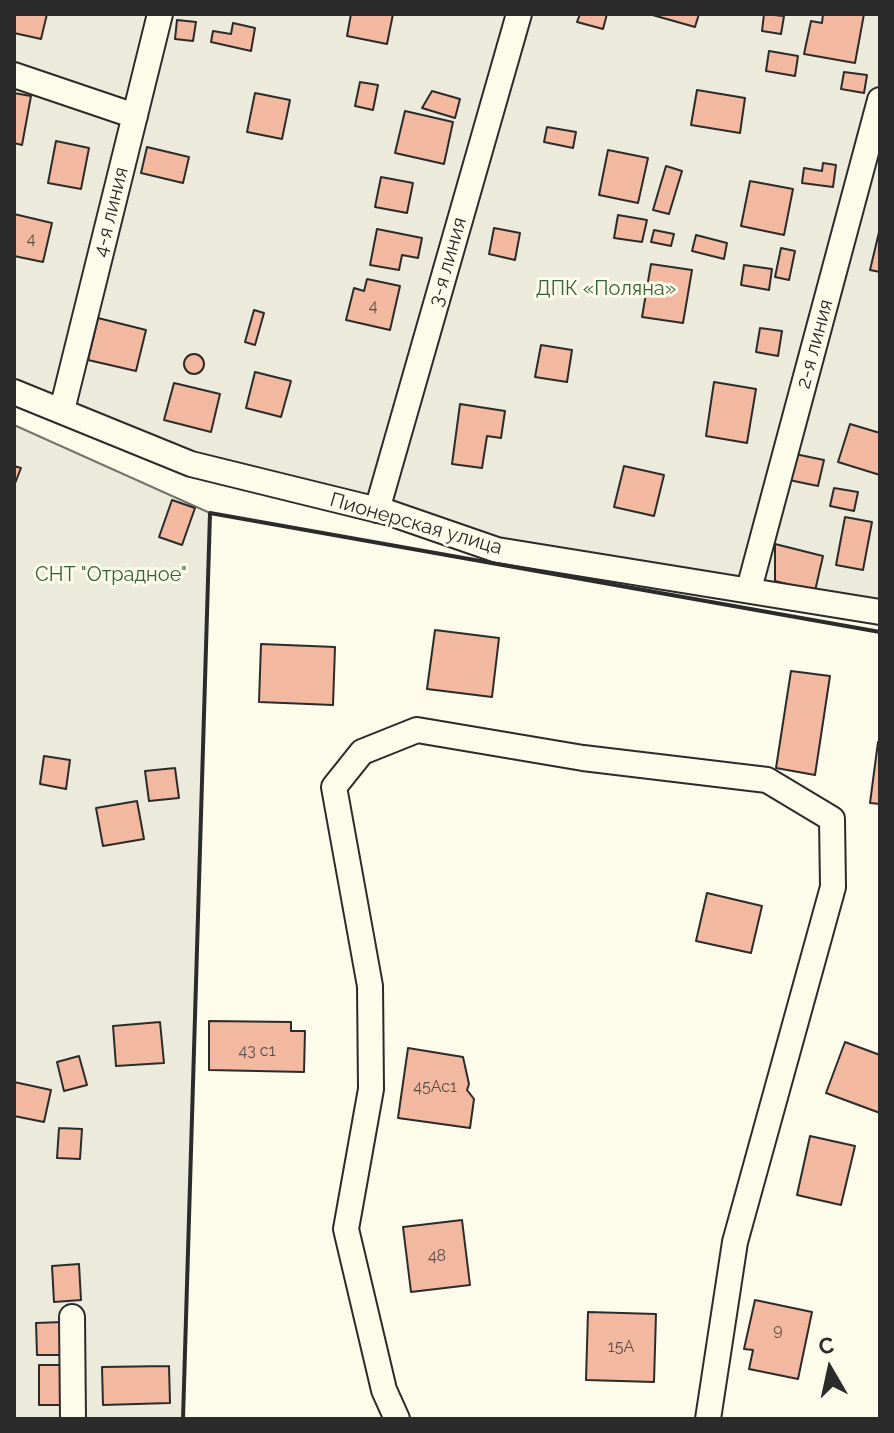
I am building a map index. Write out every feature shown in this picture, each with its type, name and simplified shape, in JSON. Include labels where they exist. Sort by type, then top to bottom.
[{"type":"street","name":"4-я линия","points":[[62,410],[160,14]]},
{"type":"street","name":"3-я линия","points":[[377,510],[519,14]]},
{"type":"street","points":[[14,75],[135,116]]},
{"type":"street","name":"2-я линия","points":[[749,589],[880,100]]},
{"type":"street","name":"Пионерская улица","points":[[14,392],[191,464],[377,510],[497,550],[880,612]]},
{"type":"street","points":[[397,1419],[384,1390],[346,1229],[371,1089],[370,986],[334,787],[362,752],[417,730],[583,758],[767,780],[832,819],[833,887],[735,1242],[708,1419]]},
{"type":"street","points":[[72,1317],[73,1419]]},
{"type":"green space","name":"ДПК «Поляна»","points":[[14,14],[880,14],[880,612],[497,550],[191,464],[14,392]]},
{"type":"green space","name":"СНТ \"Отрадное\"","points":[[14,425],[210,513],[183,1419],[14,1419]]},
{"type":"building","points":[[14,14],[47,14],[41,39],[14,33]]},
{"type":"building","points":[[351,14],[393,14],[387,44],[347,36]]},
{"type":"building","points":[[580,14],[607,14],[603,29],[577,22]]},
{"type":"building","points":[[649,14],[699,14],[695,27]]},
{"type":"building","points":[[764,14],[784,16],[781,34],[762,31]]},
{"type":"building","points":[[823,14],[864,14],[855,63],[804,54],[811,21],[822,23]]},
{"type":"building","points":[[177,20],[196,22],[193,41],[175,39]]},
{"type":"building","points":[[233,23],[255,28],[251,51],[211,42],[213,31],[231,34]]},
{"type":"building","points":[[769,51],[798,56],[795,76],[766,71]]},
{"type":"building","points":[[844,72],[867,75],[864,93],[841,89]]},
{"type":"building","points":[[360,82],[378,85],[373,110],[355,106]]},
{"type":"building","points":[[697,90],[745,98],[740,133],[691,125]]},
{"type":"building","points":[[432,91],[460,99],[455,118],[422,108]]},
{"type":"building","points":[[14,93],[31,96],[22,145],[14,143]]},
{"type":"building","points":[[255,93],[290,100],[282,139],[247,132]]},
{"type":"building","points":[[405,111],[453,122],[444,164],[395,153]]},
{"type":"building","points":[[547,127],[576,132],[573,148],[544,142]]},
{"type":"building","points":[[56,141],[89,148],[81,189],[48,183]]},
{"type":"building","points":[[147,147],[189,157],[183,183],[141,173]]},
{"type":"building","points":[[608,150],[648,158],[638,203],[599,195]]},
{"type":"building","points":[[823,163],[836,165],[833,187],[802,183],[804,168],[822,171]]},
{"type":"building","points":[[666,166],[682,171],[669,214],[653,210]]},
{"type":"building","points":[[381,177],[413,183],[407,213],[375,207]]},
{"type":"building","points":[[750,181],[793,189],[784,235],[741,226]]},
{"type":"building","points":[[14,214],[52,223],[43,262],[14,256]]},
{"type":"building","points":[[618,215],[647,220],[642,242],[614,238]]},
{"type":"building","points":[[494,228],[520,233],[515,260],[489,254]]},
{"type":"building","points":[[880,228],[880,272],[870,270]]},
{"type":"building","points":[[377,229],[422,238],[418,258],[402,255],[399,270],[370,265]]},
{"type":"building","points":[[654,230],[674,234],[671,246],[651,242]]},
{"type":"building","points":[[696,235],[727,243],[724,259],[692,251]]},
{"type":"building","points":[[781,248],[795,251],[789,280],[775,277]]},
{"type":"building","points":[[651,264],[692,270],[683,323],[642,317]]},
{"type":"building","points":[[744,265],[772,269],[769,290],[741,285]]},
{"type":"building","points":[[367,279],[400,286],[390,330],[346,320],[354,288],[364,291]]},
{"type":"building","points":[[254,310],[264,313],[255,345],[245,342]]},
{"type":"building","points":[[98,318],[146,330],[136,371],[88,360]]},
{"type":"building","points":[[760,328],[782,331],[778,356],[756,352]]},
{"type":"building","points":[[541,345],[572,350],[567,382],[535,377]]},
{"type":"building","points":[[194,354],[201,357],[204,364],[201,371],[194,374],[187,371],[184,364],[187,357]]},
{"type":"building","points":[[255,372],[291,381],[281,417],[246,408]]},
{"type":"building","points":[[714,382],[756,389],[747,443],[706,436]]},
{"type":"building","points":[[174,383],[220,394],[211,432],[164,420]]},
{"type":"building","points":[[460,404],[505,411],[501,438],[487,436],[482,468],[452,464]]},
{"type":"building","points":[[850,424],[880,433],[880,475],[838,462]]},
{"type":"building","points":[[795,454],[824,460],[818,486],[789,480]]},
{"type":"building","points":[[14,466],[21,468],[14,486]]},
{"type":"building","points":[[624,466],[664,475],[654,516],[614,507]]},
{"type":"building","points":[[834,488],[858,492],[854,511],[830,506]]},
{"type":"building","points":[[172,500],[195,508],[182,545],[159,537]]},
{"type":"building","points":[[845,517],[872,522],[863,570],[836,565]]},
{"type":"building","points":[[775,544],[823,556],[815,591],[775,581]]},
{"type":"building","points":[[435,630],[499,638],[492,697],[427,689]]},
{"type":"building","points":[[261,644],[335,647],[333,705],[259,702]]},
{"type":"building","points":[[791,671],[830,676],[815,775],[776,768]]},
{"type":"building","points":[[880,742],[880,804],[870,803]]},
{"type":"building","points":[[44,756],[70,760],[66,789],[40,784]]},
{"type":"building","points":[[175,768],[179,798],[149,801],[145,771]]},
{"type":"building","points":[[137,801],[144,839],[103,846],[96,808]]},
{"type":"building","points":[[707,893],[762,906],[751,953],[696,941]]},
{"type":"building","points":[[209,1021],[291,1022],[291,1031],[305,1031],[304,1072],[209,1070]]},
{"type":"building","points":[[160,1022],[164,1063],[116,1066],[113,1026]]},
{"type":"building","points":[[845,1042],[880,1055],[880,1113],[826,1093]]},
{"type":"building","points":[[408,1048],[463,1057],[469,1084],[467,1090],[474,1099],[470,1128],[398,1118]]},
{"type":"building","points":[[79,1056],[87,1085],[64,1091],[57,1062]]},
{"type":"building","points":[[14,1082],[51,1090],[44,1122],[14,1116]]},
{"type":"building","points":[[59,1128],[82,1129],[80,1159],[57,1158]]},
{"type":"building","points":[[810,1136],[855,1146],[841,1205],[797,1195]]},
{"type":"building","points":[[462,1220],[470,1285],[411,1292],[403,1227]]},
{"type":"building","points":[[79,1264],[81,1300],[54,1302],[52,1266]]},
{"type":"building","points":[[755,1300],[812,1312],[798,1379],[749,1369],[753,1350],[744,1349]]},
{"type":"building","points":[[588,1312],[656,1314],[654,1382],[586,1380]]},
{"type":"building","points":[[63,1322],[63,1355],[37,1355],[36,1323]]},
{"type":"building","points":[[39,1365],[65,1365],[65,1405],[39,1405]]},
{"type":"building","points":[[169,1366],[170,1403],[103,1405],[102,1367]]},
{"type":"wall","points":[[183,1419],[210,513],[880,632]]}]
